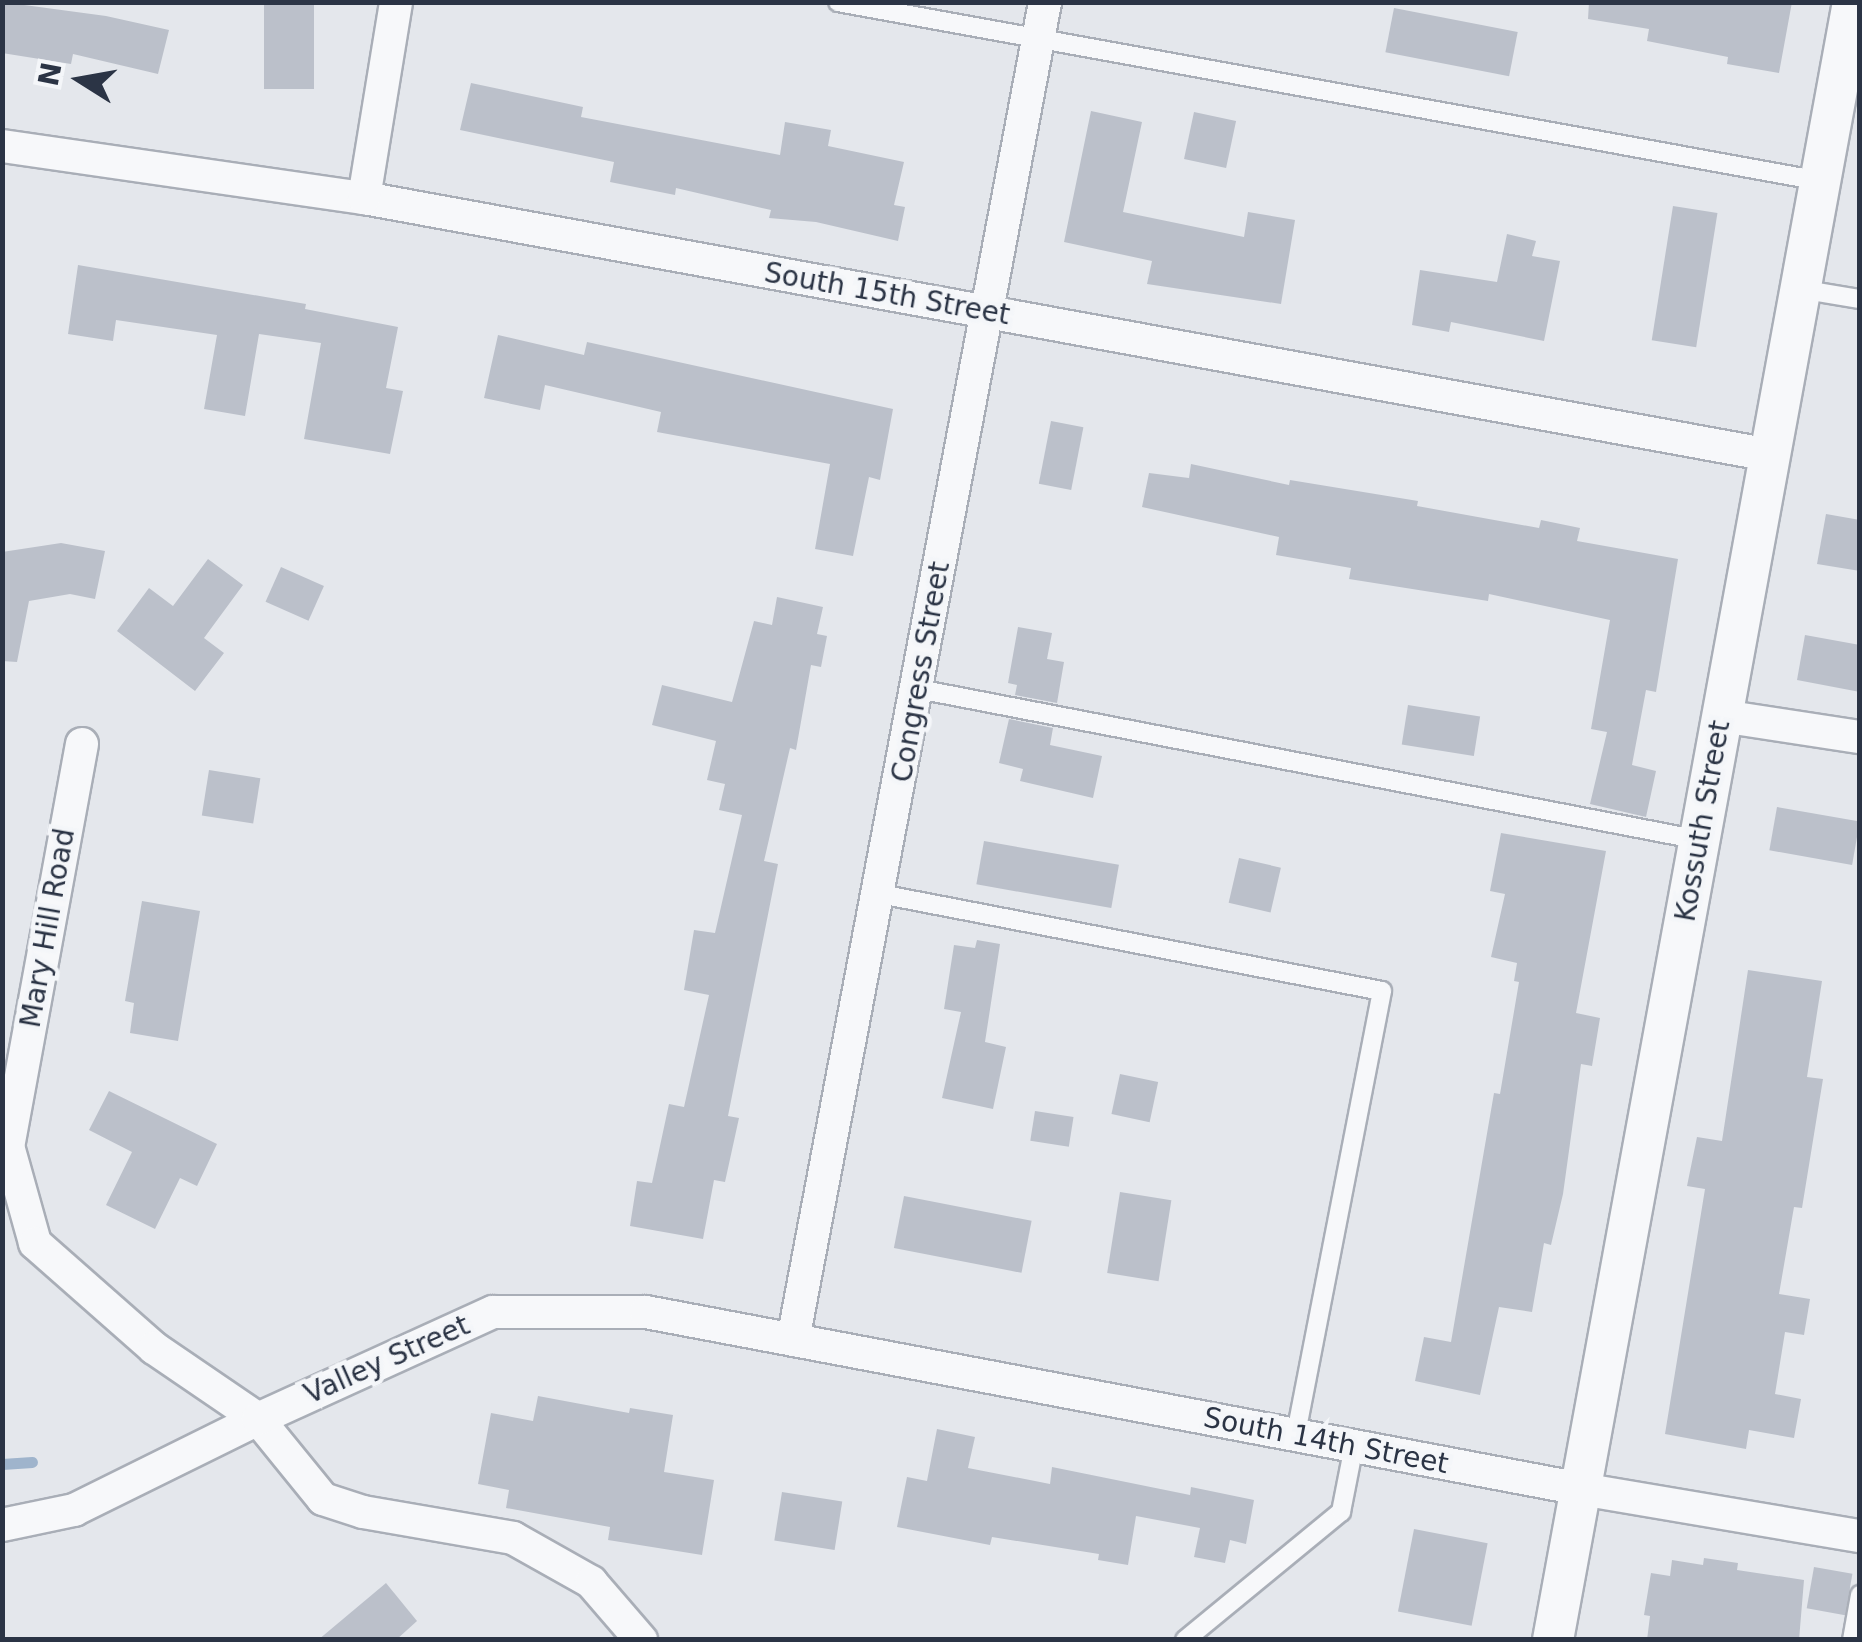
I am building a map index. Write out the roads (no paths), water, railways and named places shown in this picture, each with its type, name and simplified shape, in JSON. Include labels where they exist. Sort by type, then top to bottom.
[{"type":"street","points":[[364,198],[396,2]]},
{"type":"street","name":"Congress Street","points":[[793,1340],[1045,2]]},
{"type":"street","name":"Kossuth Street","points":[[1553,1640],[1820,181],[1851,65],[1853,2]]},
{"type":"street","name":"South 15th Street","points":[[2,146],[364,198],[1770,455]]},
{"type":"street","points":[[1722,716],[1860,737]]},
{"type":"street","name":"Mary Hill Road","points":[[82,744],[8,1146],[34,1244],[154,1348],[258,1419],[323,1498],[363,1512],[513,1538],[591,1582],[640,1640]]},
{"type":"street","name":"Valley Street","points":[[2,1526],[74,1510],[258,1419],[493,1312],[646,1312],[793,1340]]},
{"type":"street","name":"South 14th Street","points":[[793,1340],[1580,1489],[1860,1536]]},
{"type":"lane","points":[[838,2],[1820,181]]},
{"type":"lane","points":[[1800,288],[1860,299]]},
{"type":"lane","points":[[918,689],[1700,840]]},
{"type":"lane","points":[[880,894],[1382,991],[1296,1436]]},
{"type":"lane","points":[[1185,1640],[1341,1512],[1354,1446]]},
{"type":"lane","points":[[1852,1640],[1860,1595]]},
{"type":"waterway","points":[[2,1464],[32,1462]]}]
